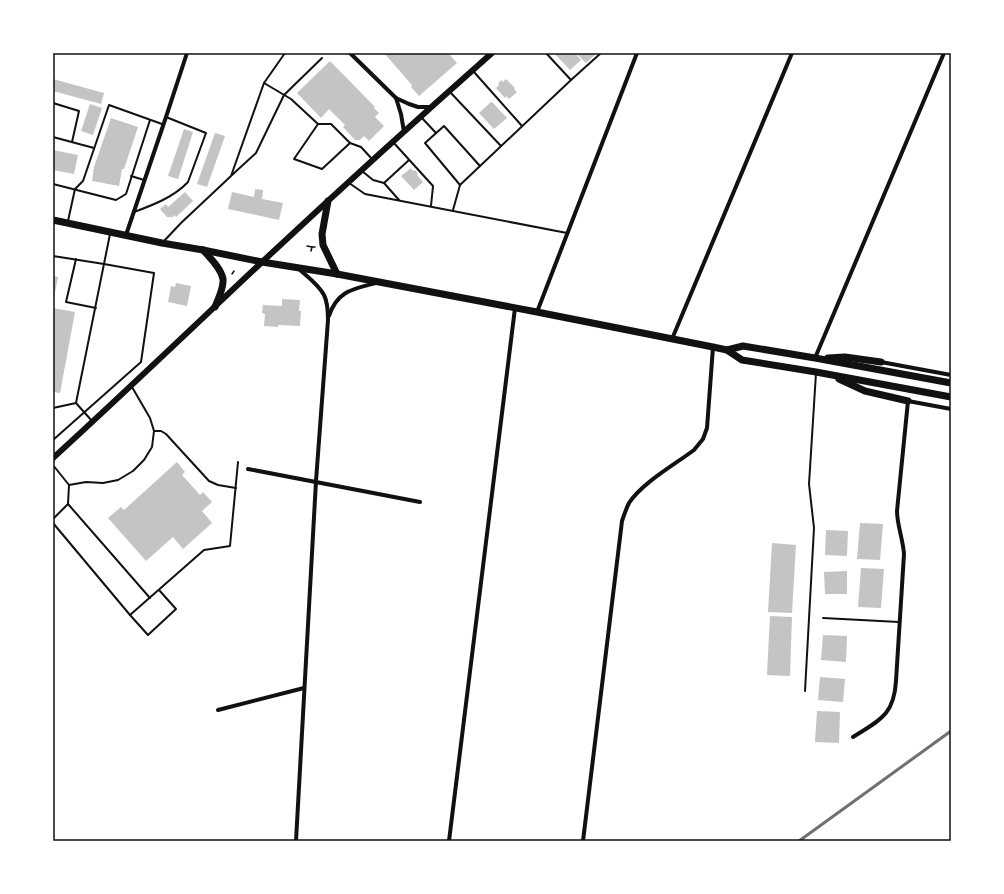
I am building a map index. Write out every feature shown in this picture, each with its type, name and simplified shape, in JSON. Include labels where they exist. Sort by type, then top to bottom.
[{"type":"main road","points":[[53,458],[348,182],[492,53]]},
{"type":"main road","points":[[328,201],[322,234],[323,245],[337,274]]},
{"type":"main road","points":[[53,220],[162,243],[262,262],[337,274],[713,347],[727,350],[742,360],[828,374],[951,397]]},
{"type":"main road","points":[[203,250],[218,269],[223,280],[221,291],[215,307]]},
{"type":"main road","points":[[727,350],[743,346],[951,384]]},
{"type":"main road","points":[[815,358],[846,357],[881,362]]},
{"type":"main road","points":[[828,374],[865,391],[908,401]]},
{"type":"street","points":[[126,235],[187,53]]},
{"type":"street","points":[[350,53],[396,98],[418,107],[430,107]]},
{"type":"street","points":[[537,312],[637,53]]},
{"type":"street","points":[[672,339],[792,53]]},
{"type":"street","points":[[815,358],[944,53]]},
{"type":"street","points":[[396,98],[401,114],[404,132]]},
{"type":"street","points":[[296,841],[316,481],[328,320],[327,305],[324,295],[315,283],[299,268]]},
{"type":"street","points":[[328,320],[333,306],[342,295],[353,289],[379,282]]},
{"type":"street","points":[[449,841],[515,308]]},
{"type":"street","points":[[583,841],[622,520],[627,507],[637,493],[646,484],[694,450],[703,439],[708,421],[713,347]]},
{"type":"street","points":[[881,362],[951,375]]},
{"type":"street","points":[[853,737],[880,719],[888,711],[893,702],[896,681],[904,554],[897,511],[908,401],[951,409]]},
{"type":"street","points":[[248,468],[420,502]]},
{"type":"street","points":[[218,710],[304,688]]},
{"type":"lane","points":[[232,176],[264,83],[285,53]]},
{"type":"lane","points":[[546,53],[571,80]]},
{"type":"lane","points":[[453,210],[460,185],[601,53]]},
{"type":"lane","points":[[162,243],[181,223],[256,153],[284,95],[322,58]]},
{"type":"lane","points":[[472,70],[522,126]]},
{"type":"lane","points":[[264,83],[291,99],[318,124],[331,124],[350,142],[361,147],[373,159]]},
{"type":"lane","points":[[449,91],[501,146]]},
{"type":"lane","points":[[53,104],[79,111],[72,142]]},
{"type":"lane","points":[[68,223],[75,189],[83,181],[109,105],[164,125]]},
{"type":"lane","points":[[420,116],[436,133]]},
{"type":"lane","points":[[133,212],[156,204],[182,188],[188,182],[206,133],[166,117]]},
{"type":"lane","points":[[53,184],[116,200],[126,194],[151,119]]},
{"type":"lane","points":[[318,124],[294,159],[322,169],[350,142]]},
{"type":"lane","points":[[460,185],[425,143],[444,126],[480,166]]},
{"type":"lane","points":[[53,137],[94,148]]},
{"type":"lane","points":[[393,142],[433,186],[431,206]]},
{"type":"lane","points":[[384,183],[409,160]]},
{"type":"lane","points":[[362,170],[373,180],[384,183],[400,200]]},
{"type":"lane","points":[[131,176],[145,180]]},
{"type":"lane","points":[[348,182],[365,194],[568,233]]},
{"type":"lane","points":[[76,403],[110,232]]},
{"type":"lane","points":[[53,256],[154,273],[141,362],[53,440]]},
{"type":"lane","points":[[76,259],[66,302],[96,308]]},
{"type":"lane","points":[[805,691],[814,528],[809,484],[816,372]]},
{"type":"lane","points":[[69,485],[86,482],[104,483],[118,480],[133,471],[144,460],[152,447],[154,431],[150,418],[131,386]]},
{"type":"lane","points":[[76,403],[92,422]]},
{"type":"lane","points":[[53,408],[76,403]]},
{"type":"lane","points":[[154,431],[161,431],[166,434],[209,481],[218,485],[236,488]]},
{"type":"lane","points":[[130,615],[204,550],[230,546],[238,462]]},
{"type":"lane","points":[[53,465],[69,485],[68,504],[53,519]]},
{"type":"lane","points":[[68,504],[150,598]]},
{"type":"lane","points":[[53,524],[148,635],[176,609],[159,590]]},
{"type":"lane","points":[[823,618],[899,622]]},
{"type":"path","points":[[307,246],[317,246]]},
{"type":"path","points":[[311,251],[312,247]]},
{"type":"path","points":[[229,276],[234,271]]},
{"type":"building","points":[[384,53],[448,53],[457,63],[419,96],[411,87],[412,85]]},
{"type":"building","points":[[554,53],[575,53],[581,60],[570,70]]},
{"type":"building","points":[[576,53],[593,53],[595,55],[586,63]]},
{"type":"building","points":[[330,61],[375,107],[374,108],[379,113],[375,117],[384,126],[369,141],[364,136],[360,140],[355,140],[343,127],[345,125],[329,109],[321,118],[297,93]]},
{"type":"building","points":[[53,79],[104,93],[101,104],[53,91]]},
{"type":"building","points":[[506,79],[517,92],[509,99],[506,96],[505,98],[496,88],[501,80],[503,82]]},
{"type":"building","points":[[491,102],[507,118],[494,129],[479,113]]},
{"type":"building","points":[[90,104],[102,108],[93,135],[81,131]]},
{"type":"building","points":[[111,118],[138,127],[124,169],[122,169],[119,186],[92,181],[94,167]]},
{"type":"building","points":[[184,129],[193,132],[178,179],[168,176]]},
{"type":"building","points":[[215,133],[225,136],[207,187],[197,184]]},
{"type":"building","points":[[53,150],[78,155],[74,174],[53,170]]},
{"type":"building","points":[[411,168],[413,171],[415,170],[423,182],[414,190],[401,176]]},
{"type":"building","points":[[255,189],[263,190],[262,199],[283,203],[279,220],[228,209],[232,192],[254,197]]},
{"type":"building","points":[[185,192],[193,201],[176,217],[174,215],[173,217],[167,217],[160,209],[166,204],[168,207]]},
{"type":"building","points":[[53,276],[58,277],[54,298],[53,298]]},
{"type":"building","points":[[176,283],[191,286],[187,306],[168,302],[171,286],[175,287]]},
{"type":"building","points":[[282,299],[300,300],[300,326],[264,326],[265,314],[262,313],[263,305],[282,306]]},
{"type":"building","points":[[53,308],[75,312],[60,393],[53,392]]},
{"type":"building","points":[[177,462],[185,472],[182,475],[200,495],[203,492],[212,502],[202,511],[212,523],[183,549],[173,537],[146,561],[108,518],[121,507],[124,510]]},
{"type":"building","points":[[860,523],[883,524],[880,560],[857,559]]},
{"type":"building","points":[[826,530],[848,531],[847,556],[825,555]]},
{"type":"building","points":[[772,543],[796,545],[792,613],[768,612]]},
{"type":"building","points":[[861,568],[884,569],[881,608],[858,607]]},
{"type":"building","points":[[847,571],[847,594],[825,594],[824,572]]},
{"type":"building","points":[[770,616],[792,617],[790,676],[767,675]]},
{"type":"building","points":[[823,635],[847,636],[846,662],[821,660]]},
{"type":"building","points":[[820,677],[845,679],[843,702],[818,700]]},
{"type":"building","points":[[817,711],[840,712],[839,743],[815,742]]},
{"type":"railway","points":[[799,841],[951,731]]}]
